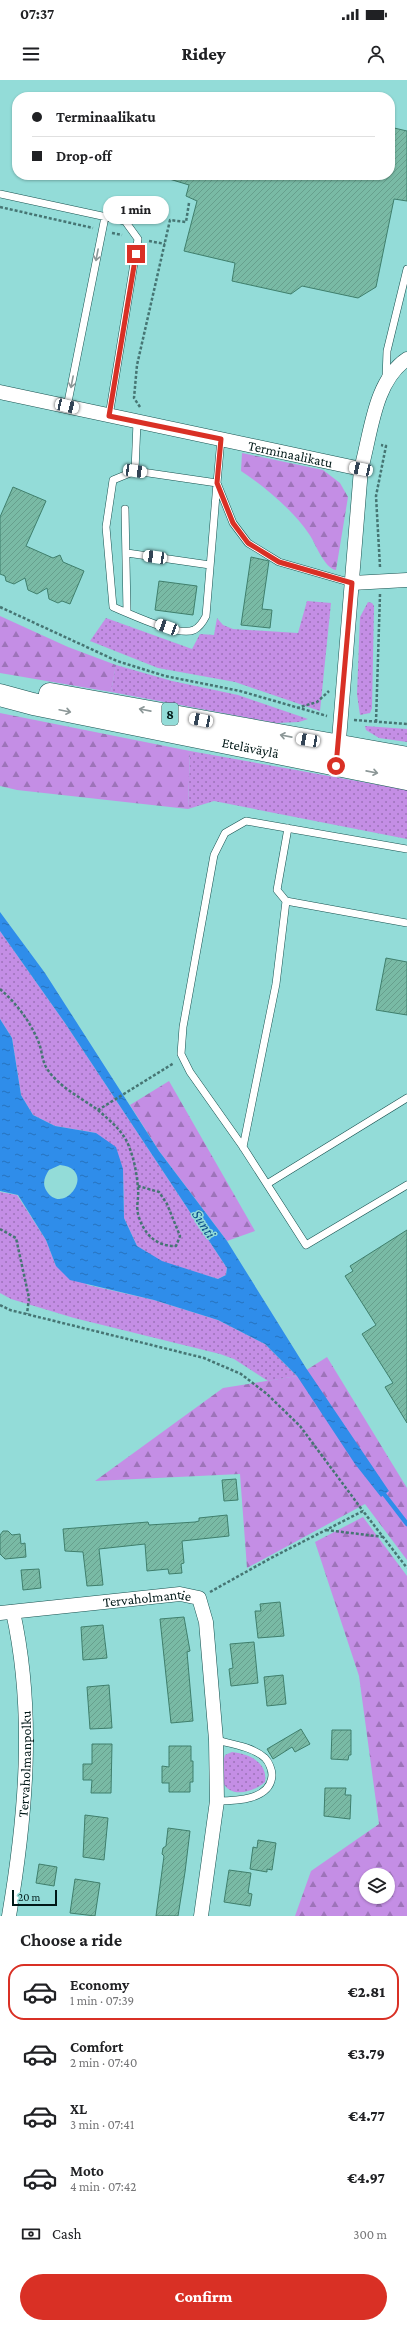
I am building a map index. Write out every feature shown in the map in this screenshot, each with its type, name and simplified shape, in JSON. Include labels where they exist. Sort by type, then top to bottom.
[{"type":"highway","name":"Eteläväylä","points":[[0,690],[35,691],[95,700],[337,756],[407,779]]},
{"type":"highway","name":"Eteläväylä","points":[[0,695],[40,706],[337,756],[407,758]]},
{"type":"street","points":[[337,756],[361,469],[378,402],[386,381],[401,363],[407,359]]},
{"type":"street","name":"Terminaalikatu","points":[[0,392],[361,469]]},
{"type":"street","points":[[352,583],[407,580]]},
{"type":"street","name":"Tervaholmantie","points":[[6,1612],[180,1594],[199,1598],[205,1616],[216,1740],[217,1801],[201,1916]]},
{"type":"street","name":"Tervaholmanpolku","points":[[6,1612],[22,1669],[26,1770],[21,1840],[9,1916]]},
{"type":"lane","points":[[0,194],[125,221],[138,239],[109,416]]},
{"type":"lane","points":[[67,406],[104,217]]},
{"type":"lane","points":[[386,381],[387,351],[407,269]]},
{"type":"lane","points":[[135,471],[137,422]]},
{"type":"lane","points":[[217,483],[135,471],[113,480],[106,527],[113,607],[180,632],[193,630],[201,625],[206,616],[221,439]]},
{"type":"lane","points":[[217,483],[233,523],[248,543],[279,562],[352,583]]},
{"type":"lane","points":[[125,509],[127,612]]},
{"type":"lane","points":[[127,553],[210,565]]},
{"type":"lane","points":[[407,849],[246,821],[225,833],[214,855],[183,1027],[181,1054],[190,1072],[243,1147],[306,1245],[407,1185]]},
{"type":"lane","points":[[288,828],[277,890],[286,901],[407,923]]},
{"type":"lane","points":[[243,1147],[276,984],[286,901]]},
{"type":"lane","points":[[267,1184],[407,1098]]},
{"type":"lane","points":[[216,1740],[254,1751],[266,1759],[272,1770],[272,1782],[264,1791],[246,1800],[217,1801]]},
{"type":"path","points":[[142,408],[134,398],[133,389],[164,244],[170,220],[186,222],[189,203]]},
{"type":"path","points":[[0,207],[164,244]]},
{"type":"path","points":[[368,442],[386,446]]},
{"type":"path","points":[[0,607],[117,661],[165,676],[240,691],[296,708],[340,719],[407,724]]},
{"type":"path","points":[[296,708],[317,702],[344,677]]},
{"type":"path","points":[[0,989],[17,1004],[40,1045],[45,1066],[58,1082],[98,1110],[117,1127],[128,1143],[135,1165],[138,1186],[138,1213],[148,1236],[166,1247],[176,1246],[180,1236],[167,1204],[159,1192],[138,1186]]},
{"type":"path","points":[[98,1110],[164,1069]]},
{"type":"path","points":[[0,1229],[16,1238],[29,1298],[27,1314]]},
{"type":"path","points":[[0,1305],[27,1314],[204,1358],[241,1374],[267,1394],[300,1426],[407,1568]]},
{"type":"path","points":[[199,1598],[363,1511]]},
{"type":"path","points":[[326,1530],[384,1538]]},
{"type":"green space","points":[[242,453],[323,470],[340,483],[348,497],[336,570],[328,565],[324,560],[303,525],[287,508],[269,491],[241,471]]},
{"type":"green space","points":[[307,601],[331,603],[320,711],[235,682],[158,668],[90,641],[106,618],[192,649],[200,634],[214,635],[217,618],[223,625],[233,629],[298,633]]},
{"type":"green space","points":[[368,602],[372,603],[374,606],[372,708],[370,713],[360,715],[357,694],[360,617]]},
{"type":"green space","points":[[0,616],[68,647],[116,665],[111,692],[0,673]]},
{"type":"green space","points":[[116,665],[172,681],[238,695],[308,719],[299,722],[276,723],[111,692]]},
{"type":"green space","points":[[0,713],[190,751],[188,809],[17,790],[0,786]]},
{"type":"green space","points":[[365,726],[407,729],[407,742],[379,738],[366,730]]},
{"type":"green space","points":[[190,751],[407,790],[407,839],[214,801],[188,809]]},
{"type":"green space","points":[[0,931],[65,1023],[227,1268],[226,1275],[218,1279],[162,1262],[137,1246],[124,1218],[123,1169],[96,1133],[55,1126],[33,1115],[21,1095],[12,1038],[0,1019]]},
{"type":"green space","points":[[169,1081],[255,1231],[227,1241],[159,1151],[130,1105]]},
{"type":"green space","points":[[0,1192],[17,1195],[46,1240],[56,1266],[88,1285],[154,1300],[218,1320],[265,1344],[297,1376],[268,1381],[234,1359],[220,1354],[74,1318],[11,1299],[0,1293]]},
{"type":"green space","points":[[327,1357],[407,1488],[407,1560],[365,1504],[247,1568],[240,1474],[95,1481],[223,1388],[297,1376]]},
{"type":"green space","points":[[363,1517],[407,1576],[407,1916],[295,1916],[311,1871],[379,1824],[359,1676],[315,1542]]},
{"type":"green space","points":[[232,1752],[251,1757],[256,1760],[264,1769],[265,1782],[255,1789],[242,1792],[230,1790],[225,1786],[221,1777],[222,1768],[225,1755]]},
{"type":"water","points":[[0,912],[45,973],[159,1151],[227,1241],[306,1368],[389,1491],[381,1497],[355,1464],[297,1376],[265,1344],[218,1320],[154,1300],[70,1280],[56,1266],[46,1240],[18,1195],[0,1191],[0,1019],[12,1038],[21,1095],[33,1115],[55,1126],[96,1133],[116,1147],[123,1169],[124,1218],[137,1246],[162,1261],[218,1279],[226,1275],[227,1268],[65,1023],[0,931]],"holes":[[[60,1165],[71,1168],[77,1175],[77,1182],[74,1190],[68,1196],[61,1199],[53,1197],[46,1190],[44,1185],[44,1180],[49,1170]]]},
{"type":"building","points":[[395,128],[407,131],[407,201],[394,199],[376,287],[358,298],[302,286],[291,294],[232,281],[235,263],[184,251],[197,201],[186,196],[189,185],[173,180],[395,180]]},
{"type":"building","points":[[13,487],[46,501],[26,546],[53,558],[60,555],[63,562],[84,571],[70,604],[62,601],[58,603],[49,599],[47,588],[37,594],[28,590],[25,578],[14,584],[6,581],[5,576],[0,574],[0,517]]},
{"type":"building","points":[[251,557],[269,561],[262,609],[272,610],[270,628],[241,625]]},
{"type":"building","points":[[159,581],[197,586],[193,615],[155,610]]},
{"type":"building","points":[[386,958],[407,962],[407,1015],[376,1010]]},
{"type":"building","points":[[407,1230],[407,1423],[385,1387],[393,1383],[362,1334],[376,1325],[345,1276],[353,1271],[350,1266]]},
{"type":"building","points":[[236,1479],[238,1500],[224,1501],[222,1480]]},
{"type":"building","points":[[227,1515],[229,1536],[182,1541],[184,1563],[181,1564],[182,1573],[169,1574],[168,1569],[147,1571],[145,1544],[99,1549],[103,1585],[87,1586],[83,1552],[65,1551],[63,1529],[148,1522],[149,1525],[195,1522],[199,1521],[199,1518]]},
{"type":"building","points":[[3,1531],[8,1531],[12,1535],[20,1534],[21,1544],[25,1543],[26,1557],[5,1559],[0,1554],[0,1535]]},
{"type":"building","points":[[39,1569],[41,1588],[23,1590],[21,1570]]},
{"type":"building","points":[[280,1602],[284,1636],[258,1638],[255,1611],[261,1611],[260,1604]]},
{"type":"building","points":[[184,1617],[190,1651],[187,1652],[193,1721],[171,1723],[160,1619]]},
{"type":"building","points":[[103,1625],[107,1658],[83,1660],[81,1627]]},
{"type":"building","points":[[254,1642],[258,1683],[231,1686],[229,1669],[233,1668],[230,1644]]},
{"type":"building","points":[[283,1675],[286,1704],[267,1706],[264,1677]]},
{"type":"building","points":[[109,1685],[112,1728],[90,1729],[87,1687]]},
{"type":"building","points":[[301,1729],[310,1744],[295,1752],[292,1747],[273,1759],[267,1749]]},
{"type":"building","points":[[332,1730],[351,1730],[351,1755],[349,1755],[348,1760],[331,1759]]},
{"type":"building","points":[[92,1744],[112,1744],[111,1793],[91,1793],[92,1780],[83,1780],[83,1764],[92,1764]]},
{"type":"building","points":[[169,1746],[191,1746],[193,1782],[190,1782],[190,1792],[169,1792],[169,1783],[162,1783],[162,1766],[169,1767]]},
{"type":"building","points":[[325,1788],[346,1788],[345,1795],[351,1795],[350,1819],[324,1816]]},
{"type":"building","points":[[85,1815],[108,1818],[104,1860],[83,1857]]},
{"type":"building","points":[[168,1828],[190,1831],[185,1872],[178,1916],[156,1916],[164,1856],[162,1854],[163,1848],[166,1846]]},
{"type":"building","points":[[258,1840],[276,1843],[272,1870],[267,1869],[267,1872],[250,1869],[253,1847],[257,1848]]},
{"type":"building","points":[[39,1864],[57,1867],[54,1886],[36,1883]]},
{"type":"building","points":[[229,1870],[251,1873],[248,1893],[252,1894],[250,1906],[224,1902]]},
{"type":"building","points":[[75,1879],[100,1883],[95,1916],[70,1913]]},
{"type":"waterway","name":"Sunti","points":[[384,1494],[407,1524]]},
{"type":"route","points":[[136,254],[109,416],[221,439],[217,483],[233,523],[248,543],[279,562],[352,583],[336,766]]}]
